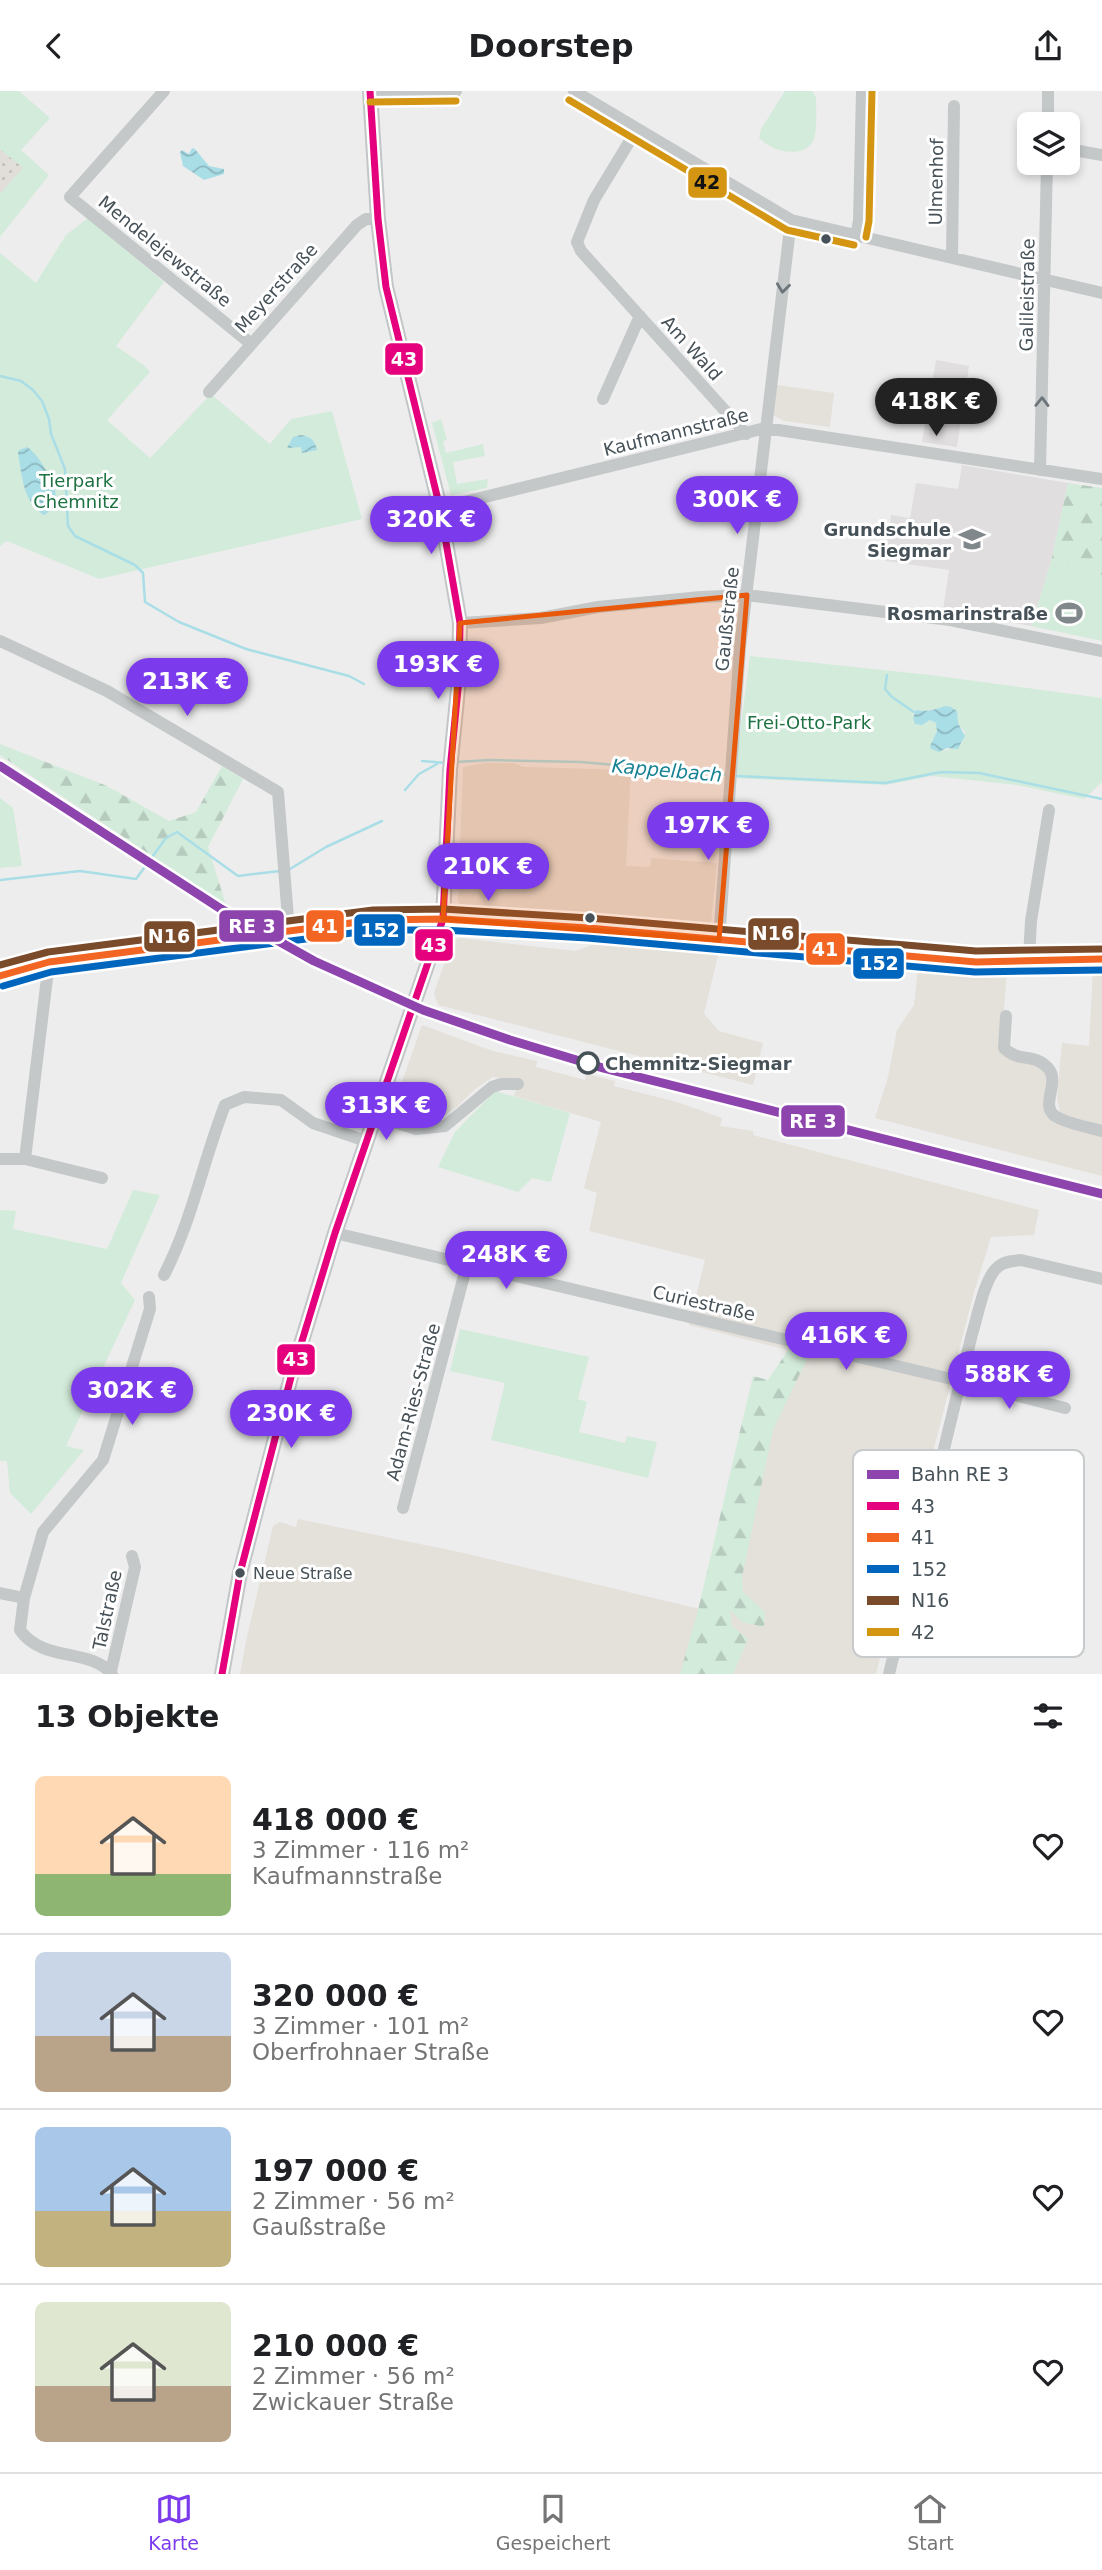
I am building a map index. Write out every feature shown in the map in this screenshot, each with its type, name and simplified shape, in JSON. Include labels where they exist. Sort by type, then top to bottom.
[{"type":"main road","points":[[222,1674],[240,1573],[287,1392],[335,1233],[443,919],[450,764],[459,679],[460,624],[440,508],[386,287],[378,219],[370,91]]},
{"type":"main road","points":[[0,976],[49,962],[374,919],[443,919],[543,925],[932,960],[976,962],[1102,959]]},
{"type":"street","name":"Mendelejewstraße","points":[[164,91],[70,197],[250,342]]},
{"type":"street","points":[[370,91],[456,91]]},
{"type":"street","points":[[574,91],[791,220],[1102,293]]},
{"type":"street","points":[[856,235],[859,221],[862,91]]},
{"type":"street","points":[[1048,91],[1048,112]]},
{"type":"street","name":"Ulmenhof","points":[[952,257],[954,106]]},
{"type":"street","name":"Am Wald","points":[[638,129],[594,200],[577,236],[581,251],[746,435]]},
{"type":"street","points":[[1080,151],[1102,155]]},
{"type":"street","name":"Galileistraße","points":[[1040,470],[1047,175]]},
{"type":"street","name":"Meyerstraße","points":[[209,392],[250,342],[357,225],[366,219],[378,219]]},
{"type":"street","name":"Gaußstraße","points":[[719,940],[740,653],[791,220]]},
{"type":"street","name":"Am Wald","points":[[603,399],[640,316]]},
{"type":"street","name":"Kaufmannstraße","points":[[387,521],[746,435],[765,428],[1102,479]]},
{"type":"street","points":[[460,624],[541,618],[598,607],[747,595],[950,620],[1102,650]]},
{"type":"street","points":[[0,641],[107,691],[278,792],[289,932]]},
{"type":"street","points":[[1029,960],[1031,921],[1049,810]]},
{"type":"street","points":[[25,1159],[49,962]]},
{"type":"street","points":[[1006,1016],[1004,1048],[1020,1059],[1039,1060],[1051,1070],[1054,1077],[1048,1105],[1050,1111],[1059,1118],[1102,1131]]},
{"type":"street","points":[[375,1116],[416,1129],[445,1126],[492,1087],[518,1084]]},
{"type":"street","points":[[164,1275],[180,1243],[225,1105],[244,1097],[281,1100],[313,1123],[366,1141]]},
{"type":"street","points":[[0,1159],[25,1159],[102,1178]]},
{"type":"street","name":"Curiestraße","points":[[335,1233],[1065,1408]]},
{"type":"street","points":[[943,1450],[988,1282],[1000,1265],[1021,1260],[1102,1279]]},
{"type":"street","name":"Adam-Ries-Straße","points":[[403,1508],[467,1264]]},
{"type":"street","name":"Talstraße","points":[[132,1556],[135,1567],[112,1673],[83,1659],[41,1649],[26,1639],[20,1630],[24,1598],[43,1532],[85,1484],[107,1451],[150,1309],[149,1297]]},
{"type":"street","points":[[0,1593],[24,1598]]},
{"type":"highlighted area","points":[[747,595],[719,940],[443,919],[460,623]]},
{"type":"shaded area","points":[[936,360],[969,366],[957,447],[922,442]]},
{"type":"shaded area","points":[[777,385],[834,393],[830,427],[784,421],[773,415]]},
{"type":"shaded area","name":"Grundschule Siegmar","points":[[962,465],[1068,483],[1051,562],[1031,626],[943,610],[949,570],[885,561],[891,515],[910,518],[916,483],[958,489]]},
{"type":"shaded area","points":[[485,763],[513,763],[524,767],[631,770],[626,866],[650,867],[651,858],[717,863],[711,924],[706,927],[461,905],[458,901],[463,767]]},
{"type":"shaded area","points":[[460,938],[576,951],[597,943],[647,944],[719,951],[704,1014],[719,1031],[763,1043],[753,1085],[438,1005],[434,993],[452,941]]},
{"type":"shaded area","points":[[918,969],[1007,971],[1001,1048],[1006,1057],[1016,1062],[1031,1063],[1049,1072],[1046,1110],[1102,1134],[1102,1176],[875,1118],[888,1077],[897,1030],[914,1005]]},
{"type":"shaded area","points":[[1093,969],[1102,970],[1102,1126],[1060,1113],[1057,1098],[1062,1043],[1089,1046]]},
{"type":"shaded area","points":[[422,1025],[493,1051],[537,1061],[536,1067],[585,1080],[587,1074],[615,1081],[614,1086],[677,1102],[722,1118],[720,1126],[753,1131],[753,1135],[1039,1210],[1034,1235],[991,1237],[933,1450],[853,1450],[853,1657],[880,1657],[876,1674],[240,1674],[273,1526],[280,1522],[296,1527],[298,1519],[464,1553],[717,1613],[788,1350],[689,1325],[705,1260],[589,1231],[597,1193],[584,1188],[601,1122],[514,1096],[519,1081],[493,1077],[433,1123],[416,1122],[391,1113]]},
{"type":"green space","points":[[0,91],[19,91],[50,118],[21,150],[49,175],[0,237]]},
{"type":"green space","points":[[785,91],[812,91],[816,97],[813,141],[808,147],[794,152],[770,146],[759,137],[761,129]]},
{"type":"green space","name":"Tierpark Chemnitz","points":[[88,218],[164,282],[116,346],[150,372],[107,420],[150,458],[211,394],[270,444],[291,419],[332,411],[362,519],[99,579],[7,541],[0,546],[0,253],[36,283],[66,235]]},
{"type":"green space","points":[[441,419],[447,440],[443,441],[446,453],[483,444],[485,456],[453,462],[457,484],[488,479],[487,488],[451,495],[432,423]]},
{"type":"green space","points":[[1068,483],[1102,488],[1102,575],[1051,562]]},
{"type":"green space","name":"Rosmarinstraße","points":[[1051,562],[1102,575],[1102,641],[1031,626]]},
{"type":"green space","name":"Frei-Otto-Park","points":[[750,656],[930,675],[1102,698],[1102,782],[1084,799],[1017,785],[932,776],[886,785],[734,778]],"holes":[[[936,710],[956,722],[965,732],[961,746],[942,751],[933,740],[938,729],[936,723],[930,720],[925,723],[913,718],[914,712]]]},
{"type":"green space","points":[[0,744],[107,786],[169,821],[196,812],[222,766],[243,779],[208,847],[226,905],[0,755]]},
{"type":"green space","points":[[0,798],[13,808],[22,866],[0,868]]},
{"type":"green space","points":[[495,1091],[570,1113],[551,1182],[532,1178],[518,1192],[438,1167],[455,1132]]},
{"type":"green space","points":[[133,1190],[160,1195],[121,1283],[135,1300],[66,1446],[84,1450],[31,1514],[10,1493],[7,1461],[0,1461],[0,1210],[16,1211],[13,1229],[107,1249]]},
{"type":"green space","points":[[460,1329],[589,1357],[578,1399],[587,1402],[579,1432],[625,1443],[627,1436],[657,1442],[648,1478],[491,1440],[505,1383],[450,1371]]},
{"type":"green space","points":[[788,1350],[809,1355],[773,1430],[742,1577],[743,1592],[765,1612],[764,1627],[742,1622],[730,1610],[732,1626],[748,1639],[733,1674],[680,1674],[698,1610],[753,1376],[768,1380]]},
{"type":"sand","points":[[0,149],[23,168],[0,194]]},
{"type":"water","points":[[192,148],[209,166],[224,169],[224,174],[204,180],[183,166],[180,152],[182,150],[189,154]]},
{"type":"water","points":[[301,435],[312,439],[317,450],[302,453],[301,447],[287,448],[293,437]]},
{"type":"water","points":[[27,447],[41,462],[55,491],[54,505],[44,515],[32,503],[22,479],[18,453]]},
{"type":"water","points":[[945,706],[957,711],[958,723],[965,736],[958,749],[947,748],[939,752],[930,746],[937,731],[936,723],[930,720],[922,725],[915,724],[913,718],[916,710]]},
{"type":"waterway","points":[[0,376],[21,381],[42,401],[65,469],[68,526],[75,536],[135,565],[143,573],[145,602],[179,622],[246,649],[349,676],[364,684]]},
{"type":"waterway","points":[[887,675],[885,689],[914,712]]},
{"type":"waterway","points":[[422,761],[446,763]]},
{"type":"waterway","name":"Kappelbach","points":[[456,762],[581,762],[728,775]]},
{"type":"waterway","points":[[405,790],[419,774],[437,764]]},
{"type":"waterway","name":"Kappelbach","points":[[735,776],[885,783],[941,772],[979,773],[1102,799]]},
{"type":"waterway","points":[[290,869],[326,847],[382,821]]},
{"type":"waterway","points":[[0,880],[80,871],[136,879],[166,838],[177,832],[238,876],[280,871]]},
{"type":"transit line","name":"43","points":[[222,1674],[240,1573],[291,1377],[335,1233],[443,919],[450,770],[459,679],[460,623],[440,508],[386,287],[378,219],[370,91]]},
{"type":"transit line","name":"42","points":[[866,237],[869,221],[872,91]]},
{"type":"transit line","name":"42","points":[[569,100],[787,230],[854,245]]},
{"type":"transit line","name":"42","points":[[370,102],[456,101]]},
{"type":"transit line","points":[[0,766],[221,909],[314,961],[423,1010],[603,1068],[1102,1194]]},
{"type":"transit line","name":"N16","points":[[0,965],[48,952],[373,910],[443,909],[589,918],[976,951],[1102,949]]},
{"type":"transit line","name":"41","points":[[0,976],[49,962],[374,920],[443,919],[588,928],[976,962],[1102,959]]},
{"type":"transit line","name":"152","points":[[3,986],[51,972],[375,930],[443,930],[587,938],[975,972],[1102,970]]},
{"type":"place","name":"Grundschule Siegmar","points":[[972,539]]},
{"type":"place","name":"Rosmarinstraße","points":[[1069,613]]},
{"type":"place","name":"Chemnitz-Siegmar","points":[[588,1063]]},
{"type":"place","name":"Neue Straße","points":[[240,1573]]}]
